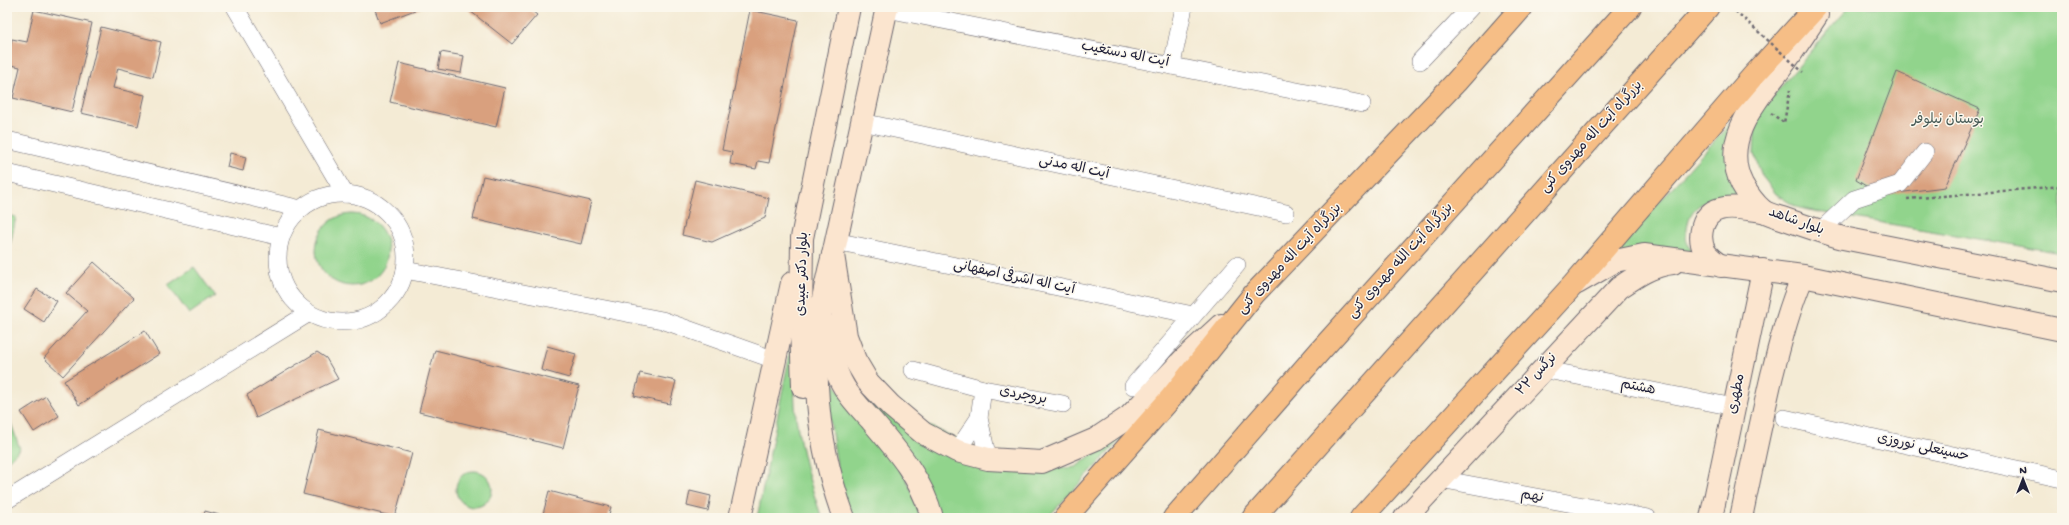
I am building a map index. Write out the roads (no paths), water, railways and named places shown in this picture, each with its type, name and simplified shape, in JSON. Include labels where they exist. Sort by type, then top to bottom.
[{"type":"main road","name":"بلوار دکتر عبیدی","points":[[837,512],[813,460],[804,403],[801,351],[802,238],[849,7]]},
{"type":"main road","name":"بزرگراه آیت اله مهدوی کنی","points":[[1065,518],[1170,399],[1254,294],[1456,82],[1522,7]]},
{"type":"main road","name":"بزرگراه آیت الله مهدوی کنی","points":[[1174,518],[1320,350],[1630,7]]},
{"type":"main road","name":"بزرگراه آیت اله مهدوی کنی","points":[[1253,518],[1708,7]]},
{"type":"main road","points":[[1361,518],[1573,285],[1752,76],[1816,7]]},
{"type":"main road","name":"بلوار شاهد","points":[[1822,7],[1797,46],[1744,119],[1736,139],[1734,159],[1738,175],[1747,193],[1763,211],[1819,232],[2062,281]]},
{"type":"main road","name":"بلوار دکتر عبیدی","points":[[837,512],[817,403],[816,362],[823,292],[887,8]]},
{"type":"main road","points":[[1721,266],[1712,260],[1705,252],[1702,243],[1701,232],[1704,222],[1710,214],[1720,209],[1763,211]]},
{"type":"main road","points":[[740,518],[802,238]]},
{"type":"main road","points":[[834,248],[846,336],[855,360],[868,382],[890,406],[923,433],[958,450],[988,459],[1042,462],[1096,439],[1129,417],[1184,359],[1254,294]]},
{"type":"main road","points":[[1573,285],[1615,261],[1630,257],[1644,256],[1803,276],[2062,330]]},
{"type":"main road","name":"نرگس ۲۲","points":[[1405,518],[1619,288],[1641,273],[1664,264],[1687,262]]},
{"type":"main road","name":"مطهری","points":[[1711,518],[1763,270]]},
{"type":"main road","name":"مطهری","points":[[1741,518],[1763,414],[1785,322],[1790,304],[1803,276]]},
{"type":"main road","points":[[823,292],[831,352],[844,387],[896,448],[915,477],[930,509],[932,518]]},
{"type":"main road","points":[[1753,316],[1785,322]]},
{"type":"main road","points":[[747,518],[748,482]]},
{"type":"street","points":[[235,7],[345,194]]},
{"type":"street","points":[[1172,64],[1184,7]]},
{"type":"street","name":"آیت اله دستغیب","points":[[887,8],[1172,64],[1362,104]]},
{"type":"street","points":[[1420,61],[1465,8]]},
{"type":"street","name":"آیت اله مدنی","points":[[862,122],[1286,213]]},
{"type":"street","points":[[7,140],[301,209]]},
{"type":"street","points":[[1819,232],[1854,199],[1900,184],[1925,152]]},
{"type":"street","points":[[7,172],[281,236]]},
{"type":"street","points":[[345,194],[366,199],[385,210],[398,228],[405,248],[405,270],[398,289],[386,305],[369,316],[349,322],[329,321],[309,313],[293,299],[282,280],[278,258],[281,236],[291,219],[301,209],[325,196],[345,194]]},
{"type":"street","name":"آیت اله اشرفی اصفهانی","points":[[834,248],[1194,315]]},
{"type":"street","points":[[1133,386],[1237,266]]},
{"type":"street","points":[[405,270],[662,320],[774,360]]},
{"type":"street","points":[[7,500],[309,313]]},
{"type":"street","name":"هشتم","points":[[1542,369],[1734,407]]},
{"type":"street","name":"بروجردی","points":[[913,370],[983,389],[1063,404]]},
{"type":"street","name":"بروجردی","points":[[983,389],[979,418],[988,459]]},
{"type":"street","name":"بروجردی","points":[[958,450],[979,418]]},
{"type":"street","name":"حسینعلی نوروزی","points":[[1784,418],[2062,479]]},
{"type":"street","name":"نهم","points":[[1440,480],[1648,518]]},
{"type":"park label","name":"بوستان نیلوفر","points":[[1948,120]]}]
